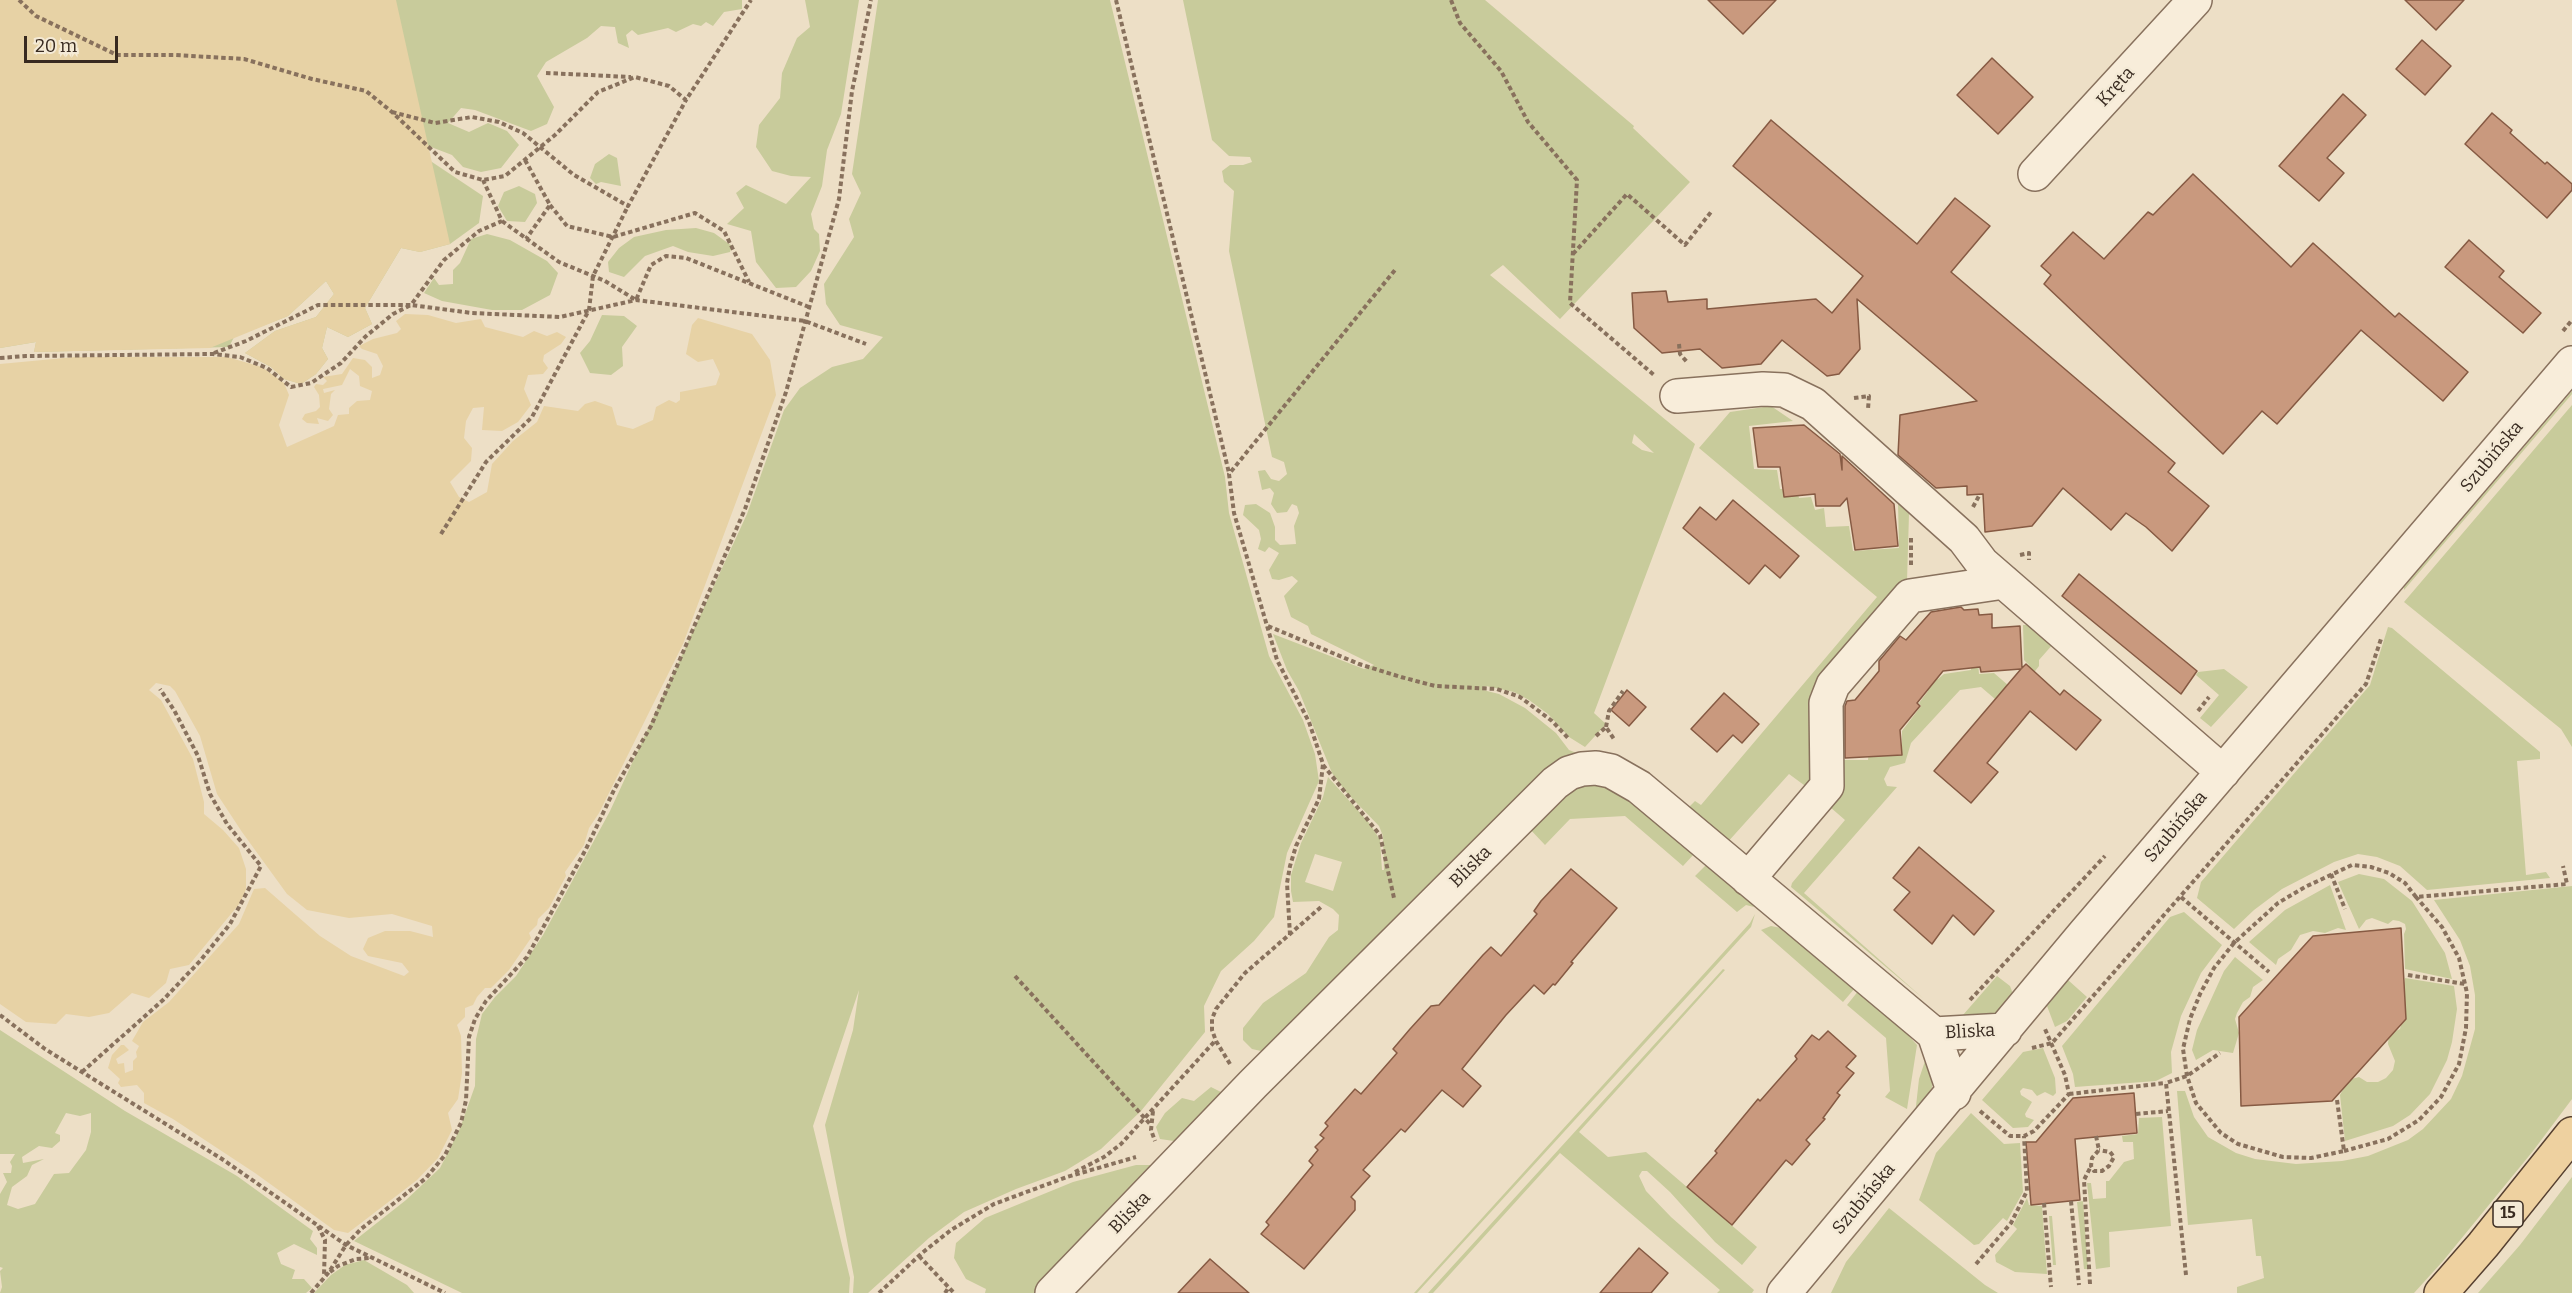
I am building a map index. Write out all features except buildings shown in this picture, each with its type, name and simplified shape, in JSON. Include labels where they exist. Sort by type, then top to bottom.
[{"type":"main road","name":"15","points":[[2441,1293],[2483,1245],[2572,1134]]},
{"type":"street","name":"Kręta","points":[[2035,174],[2195,0]]},
{"type":"street","name":"Szubińska","points":[[1784,1293],[1963,1099],[2005,1030],[2572,363]]},
{"type":"street","points":[[1677,396],[1763,389],[1784,390],[1813,404],[1964,539],[1982,563],[2223,772]]},
{"type":"street","points":[[1748,879],[1827,786],[1826,703],[1833,686],[1910,596],[2004,582]]},
{"type":"street","name":"Bliska","points":[[1052,1293],[1254,1084],[1556,783],[1569,773],[1596,768],[1618,774],[1639,787],[1934,1035],[1963,1099]]},
{"type":"street","name":"Bliska","points":[[1934,1035],[2005,1030]]},
{"type":"path","points":[[19,0],[36,16],[117,55],[175,55],[244,59],[312,79],[366,91],[392,112],[455,172],[483,180],[506,176],[540,148],[598,92],[635,77]]},
{"type":"path","points":[[441,534],[486,462],[532,417],[589,310],[593,276],[628,206],[686,100],[751,0]]},
{"type":"path","points":[[311,1293],[346,1245],[379,1214],[426,1178],[445,1155],[461,1123],[466,1100],[469,1037],[475,1019],[486,1001],[527,957],[586,849],[615,788],[651,726],[746,509],[786,392],[839,199],[852,91],[871,0]]},
{"type":"path","points":[[1116,0],[1229,474],[1234,513],[1277,660],[1309,722],[1323,764],[1380,835],[1402,936]]},
{"type":"path","points":[[1451,0],[1460,23],[1501,71],[1528,122],[1577,180],[1570,303],[1677,396]]},
{"type":"path","points":[[546,73],[635,77],[669,86],[686,100]]},
{"type":"path","points":[[392,112],[435,123],[472,117],[499,123],[523,133],[574,175],[628,206]]},
{"type":"path","points":[[525,160],[550,205],[567,226],[612,237],[695,213],[724,231],[749,282]]},
{"type":"path","points":[[483,180],[502,221],[559,262],[593,276],[636,300]]},
{"type":"path","points":[[1573,255],[1628,194],[1685,245],[1711,212]]},
{"type":"path","points":[[526,239],[550,205]]},
{"type":"path","points":[[0,358],[213,354],[240,357],[267,368],[291,387],[311,383],[341,363],[365,336],[393,314],[411,305],[444,260],[479,231],[502,221]]},
{"type":"path","points":[[636,300],[651,265],[666,256],[686,258],[809,307]]},
{"type":"path","points":[[1229,474],[1395,270]]},
{"type":"path","points":[[213,354],[246,341],[318,305],[411,305],[472,313],[560,316],[636,300],[805,321],[866,344]]},
{"type":"path","points":[[1267,626],[1359,663],[1401,677],[1435,686],[1497,689],[1520,697],[1552,721],[1596,768]]},
{"type":"path","points":[[82,1072],[163,1000],[200,961],[230,924],[261,866],[227,824],[210,794],[198,756],[174,710],[159,689]]},
{"type":"path","points":[[1606,726],[1609,711],[1623,691]]},
{"type":"path","points":[[1290,935],[1287,883],[1290,866],[1296,846],[1319,799],[1323,764]]},
{"type":"path","points":[[2352,865],[2371,867],[2389,873],[2405,883],[2416,897],[2442,927],[2459,958],[2467,993],[2466,1028],[2459,1064],[2441,1097],[2419,1120],[2388,1139],[2312,1158],[2283,1157],[2258,1152],[2238,1144],[2221,1133],[2206,1118],[2196,1103],[2187,1076],[2183,1049],[2190,1019],[2214,968],[2234,943],[2278,903],[2352,865]]},
{"type":"path","points":[[2416,897],[2567,884],[2563,866]]},
{"type":"path","points":[[2331,874],[2345,909]]},
{"type":"path","points":[[2181,897],[2269,972]]},
{"type":"path","points":[[1254,1084],[1230,1063],[1216,1041],[1212,1019],[1224,997],[1245,973],[1321,907]]},
{"type":"path","points":[[2408,975],[2465,984]]},
{"type":"path","points":[[1015,976],[1151,1125]]},
{"type":"path","points":[[0,1016],[82,1072],[222,1159],[346,1245],[445,1293]]},
{"type":"path","points":[[2041,1022],[2065,1075],[2069,1094]]},
{"type":"path","points":[[1067,1177],[1104,1157],[1121,1144],[1216,1041]]},
{"type":"path","points":[[1963,1099],[2010,1136],[2024,1136],[2034,1131],[2069,1094],[2166,1083],[2187,1076],[2220,1053]]},
{"type":"path","points":[[2166,1083],[2186,1275]]},
{"type":"path","points":[[2337,1100],[2344,1151]]},
{"type":"path","points":[[1153,1110],[1151,1130],[1161,1150],[1203,1138]]},
{"type":"path","points":[[2136,1114],[2168,1111]]},
{"type":"path","points":[[1976,1264],[2011,1223],[2027,1191],[2024,1136]]},
{"type":"path","points":[[2096,1136],[2099,1150]]},
{"type":"path","points":[[2090,1284],[2084,1180],[2092,1158],[2099,1150]]},
{"type":"path","points":[[2091,1166],[2094,1171],[2102,1171],[2109,1166],[2114,1157],[2110,1152],[2099,1150]]},
{"type":"path","points":[[879,1293],[951,1230],[994,1204],[1067,1177],[1140,1156]]},
{"type":"path","points":[[2071,1201],[2079,1285]]},
{"type":"path","points":[[2044,1203],[2051,1287]]},
{"type":"path","points":[[317,1225],[325,1240],[324,1278]]},
{"type":"path","points":[[919,1256],[954,1293]]},
{"type":"path","points":[[324,1278],[338,1266],[356,1259],[373,1258]]},
{"type":"path","points":[[945,1293],[949,1287]]},
{"type":"green space","points":[[0,0],[742,0],[742,9],[724,12],[713,26],[706,22],[701,26],[693,24],[676,32],[668,28],[638,35],[632,30],[626,35],[629,48],[618,43],[615,27],[601,26],[587,38],[546,62],[537,76],[554,107],[547,124],[531,131],[475,110],[461,108],[448,123],[469,132],[488,123],[507,131],[519,145],[501,168],[481,172],[463,167],[452,155],[426,145],[423,156],[483,196],[479,223],[450,244],[420,252],[401,248],[365,308],[372,324],[348,337],[327,327],[322,348],[328,359],[316,374],[301,384],[284,379],[271,367],[245,353],[275,331],[316,317],[334,294],[326,281],[288,316],[234,337],[229,347],[34,352],[36,342],[0,348]]},
{"type":"green space","points":[[805,0],[859,0],[841,114],[827,150],[822,186],[811,214],[814,229],[819,234],[820,251],[811,271],[796,287],[776,288],[756,262],[751,231],[727,224],[744,208],[736,193],[746,185],[786,204],[811,177],[791,176],[772,171],[756,147],[759,125],[780,98],[782,73],[797,38],[810,27]]},
{"type":"green space","points":[[878,0],[1110,0],[1225,477],[1229,513],[1269,656],[1303,720],[1315,754],[1319,781],[1287,853],[1274,917],[1254,941],[1221,971],[1204,1006],[1205,1032],[1141,1111],[1101,1149],[1065,1171],[964,1212],[929,1238],[868,1293],[853,1293],[854,1277],[825,1125],[853,1030],[859,990],[813,1126],[850,1278],[849,1293],[462,1293],[354,1241],[406,1200],[440,1168],[459,1131],[475,1086],[476,1039],[482,1014],[516,976],[543,935],[610,811],[747,514],[784,410],[800,388],[832,367],[863,359],[883,337],[840,325],[826,304],[824,284],[854,237],[849,219],[861,193],[852,174]]},
{"type":"green space","points":[[1183,0],[1485,0],[1634,126],[1633,128],[1690,182],[1560,319],[1503,265],[1490,275],[1695,444],[1594,713],[1606,724],[1585,747],[1569,737],[1548,714],[1529,700],[1514,692],[1486,686],[1483,690],[1499,694],[1525,708],[1556,733],[1569,750],[1579,754],[1270,1053],[1252,1049],[1243,1040],[1243,1028],[1263,1003],[1306,973],[1329,937],[1338,930],[1339,915],[1333,909],[1319,901],[1293,902],[1291,891],[1291,875],[1301,843],[1323,797],[1328,777],[1370,824],[1380,840],[1382,870],[1384,870],[1383,836],[1379,826],[1346,792],[1332,773],[1273,634],[1364,669],[1374,665],[1311,634],[1308,626],[1291,617],[1284,596],[1298,581],[1292,576],[1279,580],[1272,579],[1269,570],[1279,553],[1269,547],[1265,552],[1258,549],[1261,539],[1259,530],[1243,515],[1245,505],[1256,504],[1270,513],[1275,527],[1275,540],[1280,545],[1296,544],[1294,526],[1299,513],[1297,506],[1292,504],[1287,512],[1277,513],[1271,504],[1274,493],[1270,488],[1262,490],[1258,471],[1265,470],[1271,479],[1279,481],[1287,474],[1284,462],[1272,457],[1229,251],[1234,191],[1224,182],[1222,171],[1230,165],[1252,162],[1250,157],[1229,156],[1212,140]],"holes":[[[1634,434],[1654,453],[1642,450],[1632,443]],[[1315,854],[1342,862],[1333,891],[1305,882]]]},
{"type":"green space","points":[[609,154],[617,158],[621,186],[601,182],[596,184],[590,178],[595,164]]},
{"type":"green space","points":[[519,186],[535,194],[537,203],[525,222],[507,221],[498,206],[504,192]]},
{"type":"green space","points":[[696,228],[714,233],[732,246],[730,252],[713,256],[688,252],[673,246],[645,256],[624,277],[609,272],[608,262],[619,248],[634,237],[666,230]]},
{"type":"green space","points":[[487,234],[510,240],[547,261],[558,273],[550,295],[522,310],[492,310],[442,301],[424,293],[434,278],[439,285],[453,284],[453,270],[460,263],[471,239]]},
{"type":"green space","points":[[602,315],[624,316],[637,326],[622,347],[623,366],[611,375],[590,373],[580,353],[590,341]]},
{"type":"green space","points":[[2572,391],[2572,394],[2404,590],[2404,587]]},
{"type":"green space","points":[[2572,405],[2572,747],[2561,729],[2404,602]]},
{"type":"green space","points":[[1771,406],[1793,421],[1749,426],[1754,469],[1777,470],[1780,489],[1797,489],[1799,498],[1811,497],[1815,510],[1824,508],[1826,527],[1849,526],[1853,551],[1899,548],[1898,503],[1909,514],[1907,581],[1810,694],[1815,781],[1808,788],[1789,774],[1726,844],[1688,811],[1689,807],[1695,801],[1701,805],[1877,597],[1699,448],[1730,412]]},
{"type":"green space","points":[[2023,625],[2031,625],[2054,643],[2039,660],[2039,666],[2032,675],[1995,699],[1981,687],[1960,690],[1911,743],[1905,763],[1890,767],[1884,779],[1887,786],[1897,787],[1804,893],[1924,999],[1791,887],[1845,820],[1830,807],[1840,796],[1833,715],[1841,760],[1868,760],[1869,750],[1902,746],[1902,731],[1921,706],[1919,703],[1928,691],[1926,688],[1936,678],[1944,674],[1971,670],[1970,663],[1978,663],[1979,674],[1994,673],[2009,686],[2029,665],[2024,660]]},
{"type":"green space","points":[[2388,627],[2540,752],[2540,759],[2517,761],[2526,875],[2546,872],[2550,878],[2427,890],[2400,866],[2377,857],[2358,854],[2334,862],[2282,889],[2234,929],[2197,898],[2201,882],[2370,685]]},
{"type":"green space","points":[[2224,669],[2248,687],[2211,727],[2200,718],[2219,695],[2196,675],[2198,672]]},
{"type":"green space","points":[[1606,780],[1694,854],[1683,866],[1625,816],[1570,819],[1545,845],[1527,826],[1566,788]]},
{"type":"green space","points":[[1711,865],[1749,898],[1754,907],[1746,905],[1737,912],[1695,876],[1705,866]]},
{"type":"green space","points":[[2359,874],[2384,879],[2412,901],[2445,953],[2452,979],[2405,969],[2405,924],[2393,920],[2388,924],[2372,918],[2366,920],[2359,929],[2338,882]]},
{"type":"green space","points":[[2330,885],[2346,930],[2338,928],[2325,933],[2313,931],[2300,935],[2291,950],[2278,959],[2276,965],[2249,942],[2285,910]]},
{"type":"green space","points":[[2572,886],[2572,1099],[2533,1151],[2443,1261],[2414,1293],[2237,1293],[2237,1287],[2264,1278],[2261,1256],[2256,1256],[2252,1219],[2188,1225],[2177,1091],[2185,1091],[2194,1117],[2208,1137],[2236,1153],[2255,1159],[2296,1164],[2342,1161],[2368,1156],[2408,1140],[2423,1129],[2451,1099],[2462,1076],[2475,1029],[2475,995],[2470,966],[2460,940],[2434,900]]},
{"type":"green space","points":[[2184,912],[2222,945],[2201,973],[2181,1016],[2171,1052],[2172,1073],[2156,1081],[2075,1087],[2073,1074],[2062,1046],[2170,917]]},
{"type":"green space","points":[[1755,914],[1751,927],[1417,1293],[1414,1293],[1750,923]]},
{"type":"green space","points":[[1771,926],[1786,929],[1855,988],[1843,1002],[1761,930]]},
{"type":"green space","points":[[2235,957],[2263,980],[2253,987],[2250,997],[2243,1002],[2237,1013],[2235,1019],[2239,1033],[2233,1053],[2213,1050],[2196,1060],[2192,1050],[2197,1030],[2224,971]]},
{"type":"green space","points":[[1723,969],[1725,970],[1579,1132],[1608,1157],[1646,1152],[1757,1247],[1742,1265],[1715,1242],[1670,1192],[1647,1171],[1642,1171],[1639,1176],[1646,1191],[1671,1217],[1754,1290],[1752,1293],[1717,1293],[1720,1290],[1560,1153],[1433,1293],[1428,1293]]},
{"type":"green space","points":[[1997,976],[2010,986],[2013,994],[1998,1013],[1989,1019],[1956,1023]]},
{"type":"green space","points":[[2405,978],[2454,986],[2457,1009],[2447,1060],[2430,1094],[2410,1115],[2393,1126],[2345,1141],[2340,1095],[2348,1080],[2359,1077],[2367,1082],[2378,1082],[2386,1078],[2393,1070],[2395,1061],[2388,1044],[2389,1034],[2400,1029],[2403,1017],[2402,1001]]},
{"type":"green space","points":[[2068,980],[2087,997],[2067,1021],[2055,1027],[2047,1006]]},
{"type":"green space","points":[[1859,990],[1899,1025],[1917,1045],[1907,1109],[1885,1097],[1890,1091],[1886,1038],[1847,1005]]},
{"type":"green space","points":[[0,1030],[125,1111],[237,1176],[313,1231],[310,1239],[317,1248],[317,1255],[294,1244],[277,1253],[281,1264],[295,1270],[292,1279],[304,1279],[312,1288],[306,1293],[0,1293],[2,1287],[0,1271],[3,1268],[0,1267],[0,1194],[7,1182],[3,1173],[11,1173],[10,1162],[15,1154],[0,1154]],"holes":[[[66,1113],[80,1116],[91,1113],[91,1132],[86,1150],[69,1173],[54,1174],[35,1204],[18,1209],[7,1205],[12,1187],[27,1176],[32,1165],[44,1159],[23,1163],[22,1157],[39,1146],[52,1148],[60,1141],[60,1135],[55,1133]]]},
{"type":"green space","points":[[2043,1048],[2055,1078],[2056,1093],[2053,1096],[2045,1092],[2037,1096],[2032,1090],[2023,1088],[2020,1091],[2021,1095],[2032,1102],[2025,1114],[2026,1117],[2034,1120],[2028,1127],[2013,1128],[1982,1100],[2023,1052]]},
{"type":"green space","points":[[1925,1061],[1932,1078],[1932,1088],[1915,1115],[1919,1079]]},
{"type":"green space","points":[[1211,1087],[1221,1092],[1221,1104],[1191,1135],[1174,1141],[1160,1139],[1156,1127],[1165,1113],[1182,1098],[1194,1101]]},
{"type":"green space","points":[[1971,1113],[2004,1144],[2020,1143],[2023,1192],[2007,1221],[2003,1218],[1979,1244],[1974,1245],[1919,1200],[1936,1153]]},
{"type":"green space","points":[[2162,1117],[2171,1226],[2109,1232],[2110,1267],[2096,1269],[2087,1183],[2091,1183],[2093,1199],[2106,1198],[2106,1181],[2109,1181],[2124,1162],[2134,1159],[2133,1142],[2123,1142],[2122,1136],[2138,1134],[2139,1118]]},
{"type":"green space","points":[[1136,1165],[1150,1165],[1153,1169],[1036,1293],[985,1293],[986,1289],[966,1279],[954,1258],[956,1243],[985,1218],[1073,1182]]},
{"type":"green space","points":[[2572,1177],[2572,1293],[2478,1293],[2520,1245]]},
{"type":"green space","points":[[2027,1198],[2029,1205],[2042,1206],[2047,1274],[2015,1272],[1996,1262],[1995,1255],[2017,1229],[2013,1225]]},
{"type":"green space","points":[[2083,1201],[2088,1269],[2084,1269],[2077,1202]]},
{"type":"green space","points":[[1889,1208],[1998,1293],[1831,1293],[1846,1262]]},
{"type":"green space","points":[[2049,1216],[2052,1216],[2056,1265],[2053,1265]]},
{"type":"green space","points":[[364,1260],[407,1285],[414,1293],[314,1293],[331,1275],[345,1265]]},
{"type":"sand","points":[[0,0],[396,0],[450,244],[420,252],[401,248],[365,308],[372,324],[348,337],[327,327],[322,348],[328,359],[316,374],[301,384],[284,379],[271,367],[245,353],[275,331],[316,317],[334,294],[326,281],[288,316],[210,348],[34,352],[36,342],[0,348]]},
{"type":"sand","points":[[405,314],[428,315],[456,323],[481,319],[485,327],[523,337],[534,331],[547,336],[557,332],[566,337],[561,344],[544,355],[543,361],[548,368],[543,374],[528,375],[524,389],[531,405],[518,422],[502,431],[482,430],[484,407],[473,408],[466,421],[464,438],[472,448],[471,461],[450,482],[459,497],[469,502],[487,492],[492,464],[513,441],[537,422],[544,406],[578,411],[585,404],[595,401],[612,407],[617,425],[633,429],[653,420],[656,407],[669,400],[676,403],[680,400],[680,392],[716,385],[720,374],[713,359],[698,362],[686,354],[692,325],[698,318],[752,334],[770,360],[776,395],[683,644],[599,813],[589,828],[584,845],[565,872],[566,876],[549,908],[529,933],[531,938],[509,970],[491,988],[485,988],[473,1005],[465,1008],[465,1017],[457,1025],[461,1036],[462,1073],[458,1099],[448,1113],[452,1130],[438,1158],[417,1180],[348,1233],[334,1230],[255,1173],[173,1119],[144,1103],[144,1093],[137,1085],[121,1087],[118,1083],[120,1079],[108,1068],[112,1055],[121,1045],[124,1045],[129,1050],[116,1059],[118,1064],[124,1063],[125,1073],[133,1070],[133,1061],[137,1057],[136,1052],[139,1046],[132,1041],[143,1022],[169,1002],[239,924],[254,889],[265,888],[320,936],[351,956],[404,976],[409,972],[402,963],[368,956],[363,949],[368,938],[385,931],[410,931],[433,937],[432,926],[392,914],[349,918],[307,910],[287,894],[217,794],[200,736],[170,686],[156,683],[149,690],[161,700],[193,759],[204,802],[204,814],[239,848],[246,869],[246,889],[240,903],[189,965],[170,969],[166,983],[149,998],[132,993],[109,1013],[89,1017],[66,1014],[56,1024],[26,1022],[0,1004],[0,364],[75,357],[227,357],[262,367],[284,383],[289,395],[279,425],[287,447],[334,426],[338,415],[349,414],[349,408],[357,401],[370,400],[372,391],[360,386],[359,376],[350,369],[342,385],[323,389],[324,393],[335,390],[331,394],[329,409],[333,415],[328,421],[317,418],[319,424],[307,423],[302,419],[305,414],[316,411],[320,407],[319,395],[314,387],[316,384],[323,385],[327,381],[323,377],[342,374],[353,358],[365,360],[372,367],[372,378],[380,375],[383,366],[377,354],[359,346],[373,339],[397,333],[401,329],[396,321]]}]
